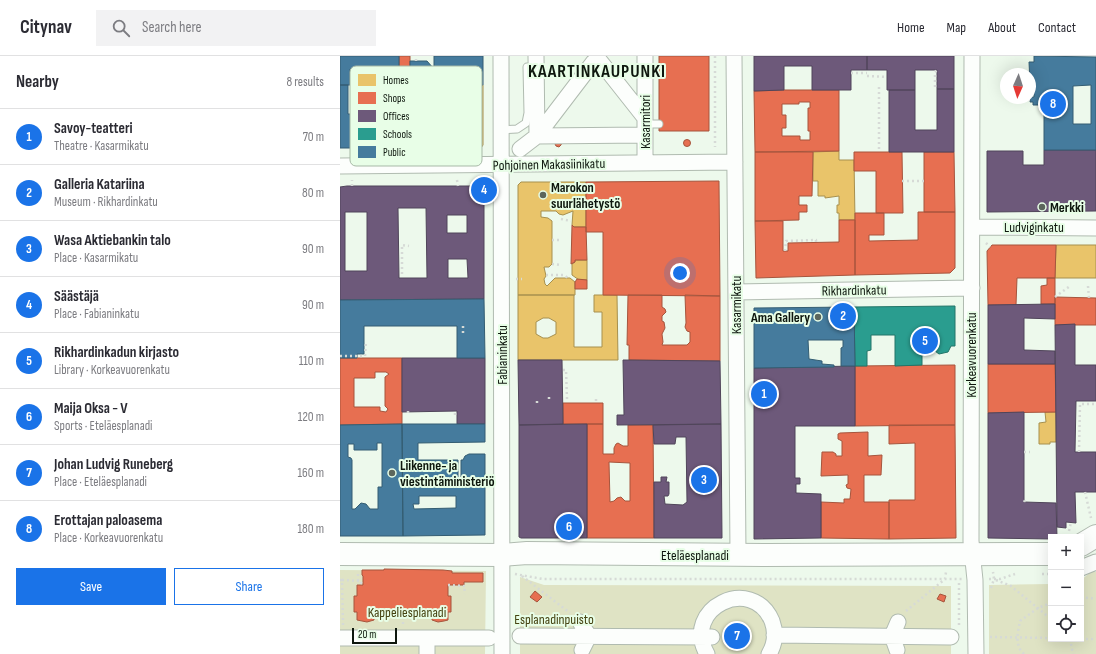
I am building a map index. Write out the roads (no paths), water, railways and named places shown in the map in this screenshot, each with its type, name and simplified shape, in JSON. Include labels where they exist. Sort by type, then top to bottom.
[{"type":"main road","points":[[1082,534],[1093,527]]},
{"type":"main road","name":"Eteläesplanadi","points":[[340,554],[1048,554]]},
{"type":"street","name":"Fabianinkatu","points":[[501,56],[502,654]]},
{"type":"street","points":[[520,148],[536,136],[597,56],[650,126]]},
{"type":"street","name":"Kasarmitori","points":[[645,56],[650,126],[645,163]]},
{"type":"street","name":"Kasarmikatu","points":[[734,56],[738,555]]},
{"type":"street","name":"Korkeavuorenkatu","points":[[972,56],[972,555],[975,580],[976,654]]},
{"type":"street","points":[[532,61],[536,136]]},
{"type":"street","points":[[536,136],[650,126]]},
{"type":"street","name":"Pohjoinen Makasiinikatu","points":[[482,164],[735,162]]},
{"type":"street","name":"Pohjoinen Makasiinikatu","points":[[340,166],[350,166]]},
{"type":"street","name":"Ludviginkatu","points":[[972,227],[1096,228]]},
{"type":"street","name":"Rikhardinkatu","points":[[736,292],[972,288]]},
{"type":"street","points":[[1086,567],[1096,562]]},
{"type":"street","points":[[707,654],[703,646],[707,637],[703,625],[705,618],[714,607],[737,592],[748,600],[754,602],[765,611],[772,623],[774,635],[773,644],[769,654]]},
{"type":"street","points":[[580,622],[585,643]]},
{"type":"street","points":[[774,635],[895,636],[955,633]]},
{"type":"street","points":[[342,635],[428,638],[489,638]]},
{"type":"street","points":[[520,636],[585,643],[707,637]]},
{"type":"street","points":[[427,654],[428,638]]},
{"type":"lane","points":[[501,130],[517,129],[526,123],[532,61]]},
{"type":"place","name":"Erottajan paloasema","points":[[1053,104]]},
{"type":"place","name":"Säästäjä","points":[[484,190]]},
{"type":"place","name":"Marokon suurlähetystö","points":[[543,195]]},
{"type":"place","name":"Merkki","points":[[1042,207]]},
{"type":"place","name":"Galleria Katariina","points":[[843,316]]},
{"type":"place","name":"Ama Gallery","points":[[818,317]]},
{"type":"place","name":"Rikhardinkadun kirjasto","points":[[925,341]]},
{"type":"place","name":"Savoy-teatteri","points":[[764,394]]},
{"type":"place","name":"Liikenne- ja viestintäministeriö","points":[[392,473]]},
{"type":"place","name":"Wasa Aktiebankin talo","points":[[704,480]]},
{"type":"place","name":"Maija Oksa - V","points":[[569,527]]},
{"type":"place","name":"Johan Ludvig Runeberg","points":[[737,636]]},
{"type":"district","name":"KAARTINKAUPUNKI","points":[[597,71]]},
{"type":"park label","name":"Kappeliesplanadi","points":[[407,612]]},
{"type":"park label","name":"Esplanadinpuisto","points":[[554,619]]}]
